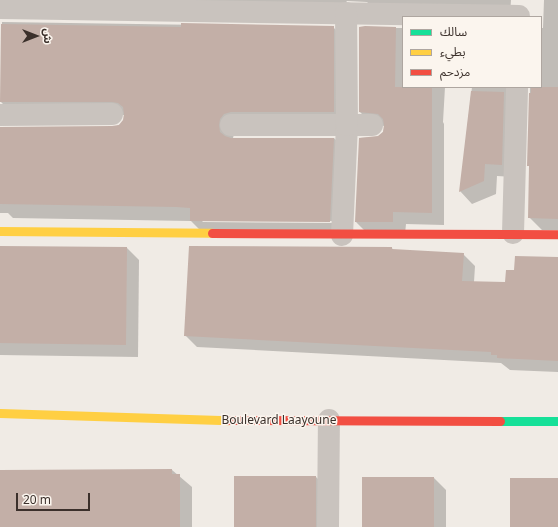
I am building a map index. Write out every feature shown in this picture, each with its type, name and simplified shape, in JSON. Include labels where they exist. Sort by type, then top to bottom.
[{"type":"street","points":[[0,8],[167,5],[346,13],[519,11]]},
{"type":"street","points":[[342,235],[347,125],[346,13]]},
{"type":"street","points":[[513,233],[517,88]]},
{"type":"street","points":[[0,115],[112,114]]},
{"type":"street","points":[[231,125],[372,125]]},
{"type":"street","points":[[0,231],[342,235],[513,233],[558,234]]},
{"type":"street","name":"Boulevard Laayoune","points":[[0,413],[210,420],[558,420]]},
{"type":"street","points":[[328,527],[329,420]]},
{"type":"building","points":[[181,23],[334,26],[334,112],[231,112],[224,114],[220,119],[219,125],[220,132],[231,138],[334,138],[330,222],[190,221],[190,208],[0,204],[0,127],[112,126],[119,125],[123,120],[124,114],[123,107],[118,103],[112,102],[0,102],[1,24],[181,27]]},
{"type":"building","points":[[359,27],[396,27],[395,87],[432,88],[432,213],[393,212],[393,222],[355,222],[359,138],[378,136],[383,132],[384,125],[383,119],[378,114],[359,112]]},
{"type":"building","points":[[558,87],[558,219],[528,218],[529,166],[527,166],[529,93],[531,93],[531,88]]},
{"type":"building","points":[[471,91],[504,92],[502,165],[485,164],[484,181],[459,192]]},
{"type":"building","points":[[0,246],[127,247],[126,345],[0,343]]},
{"type":"building","points":[[189,246],[392,247],[392,249],[464,253],[462,281],[505,282],[506,270],[514,270],[515,256],[558,257],[558,361],[497,358],[497,355],[491,355],[491,352],[184,336]]},
{"type":"building","points":[[172,469],[172,474],[180,474],[180,527],[0,527],[0,470]]},
{"type":"building","points":[[234,476],[316,476],[316,527],[234,527]]},
{"type":"building","points":[[362,477],[434,477],[434,527],[362,527]]},
{"type":"building","points":[[510,478],[558,478],[558,527],[510,527]]},
{"type":"traffic: fast","points":[[500,421],[558,421]]},
{"type":"traffic: slow","points":[[0,231],[212,233]]},
{"type":"traffic: slow","points":[[0,413],[228,420]]},
{"type":"traffic: jam","points":[[212,233],[558,234]]},
{"type":"traffic: jam","points":[[228,420],[500,421]]}]
